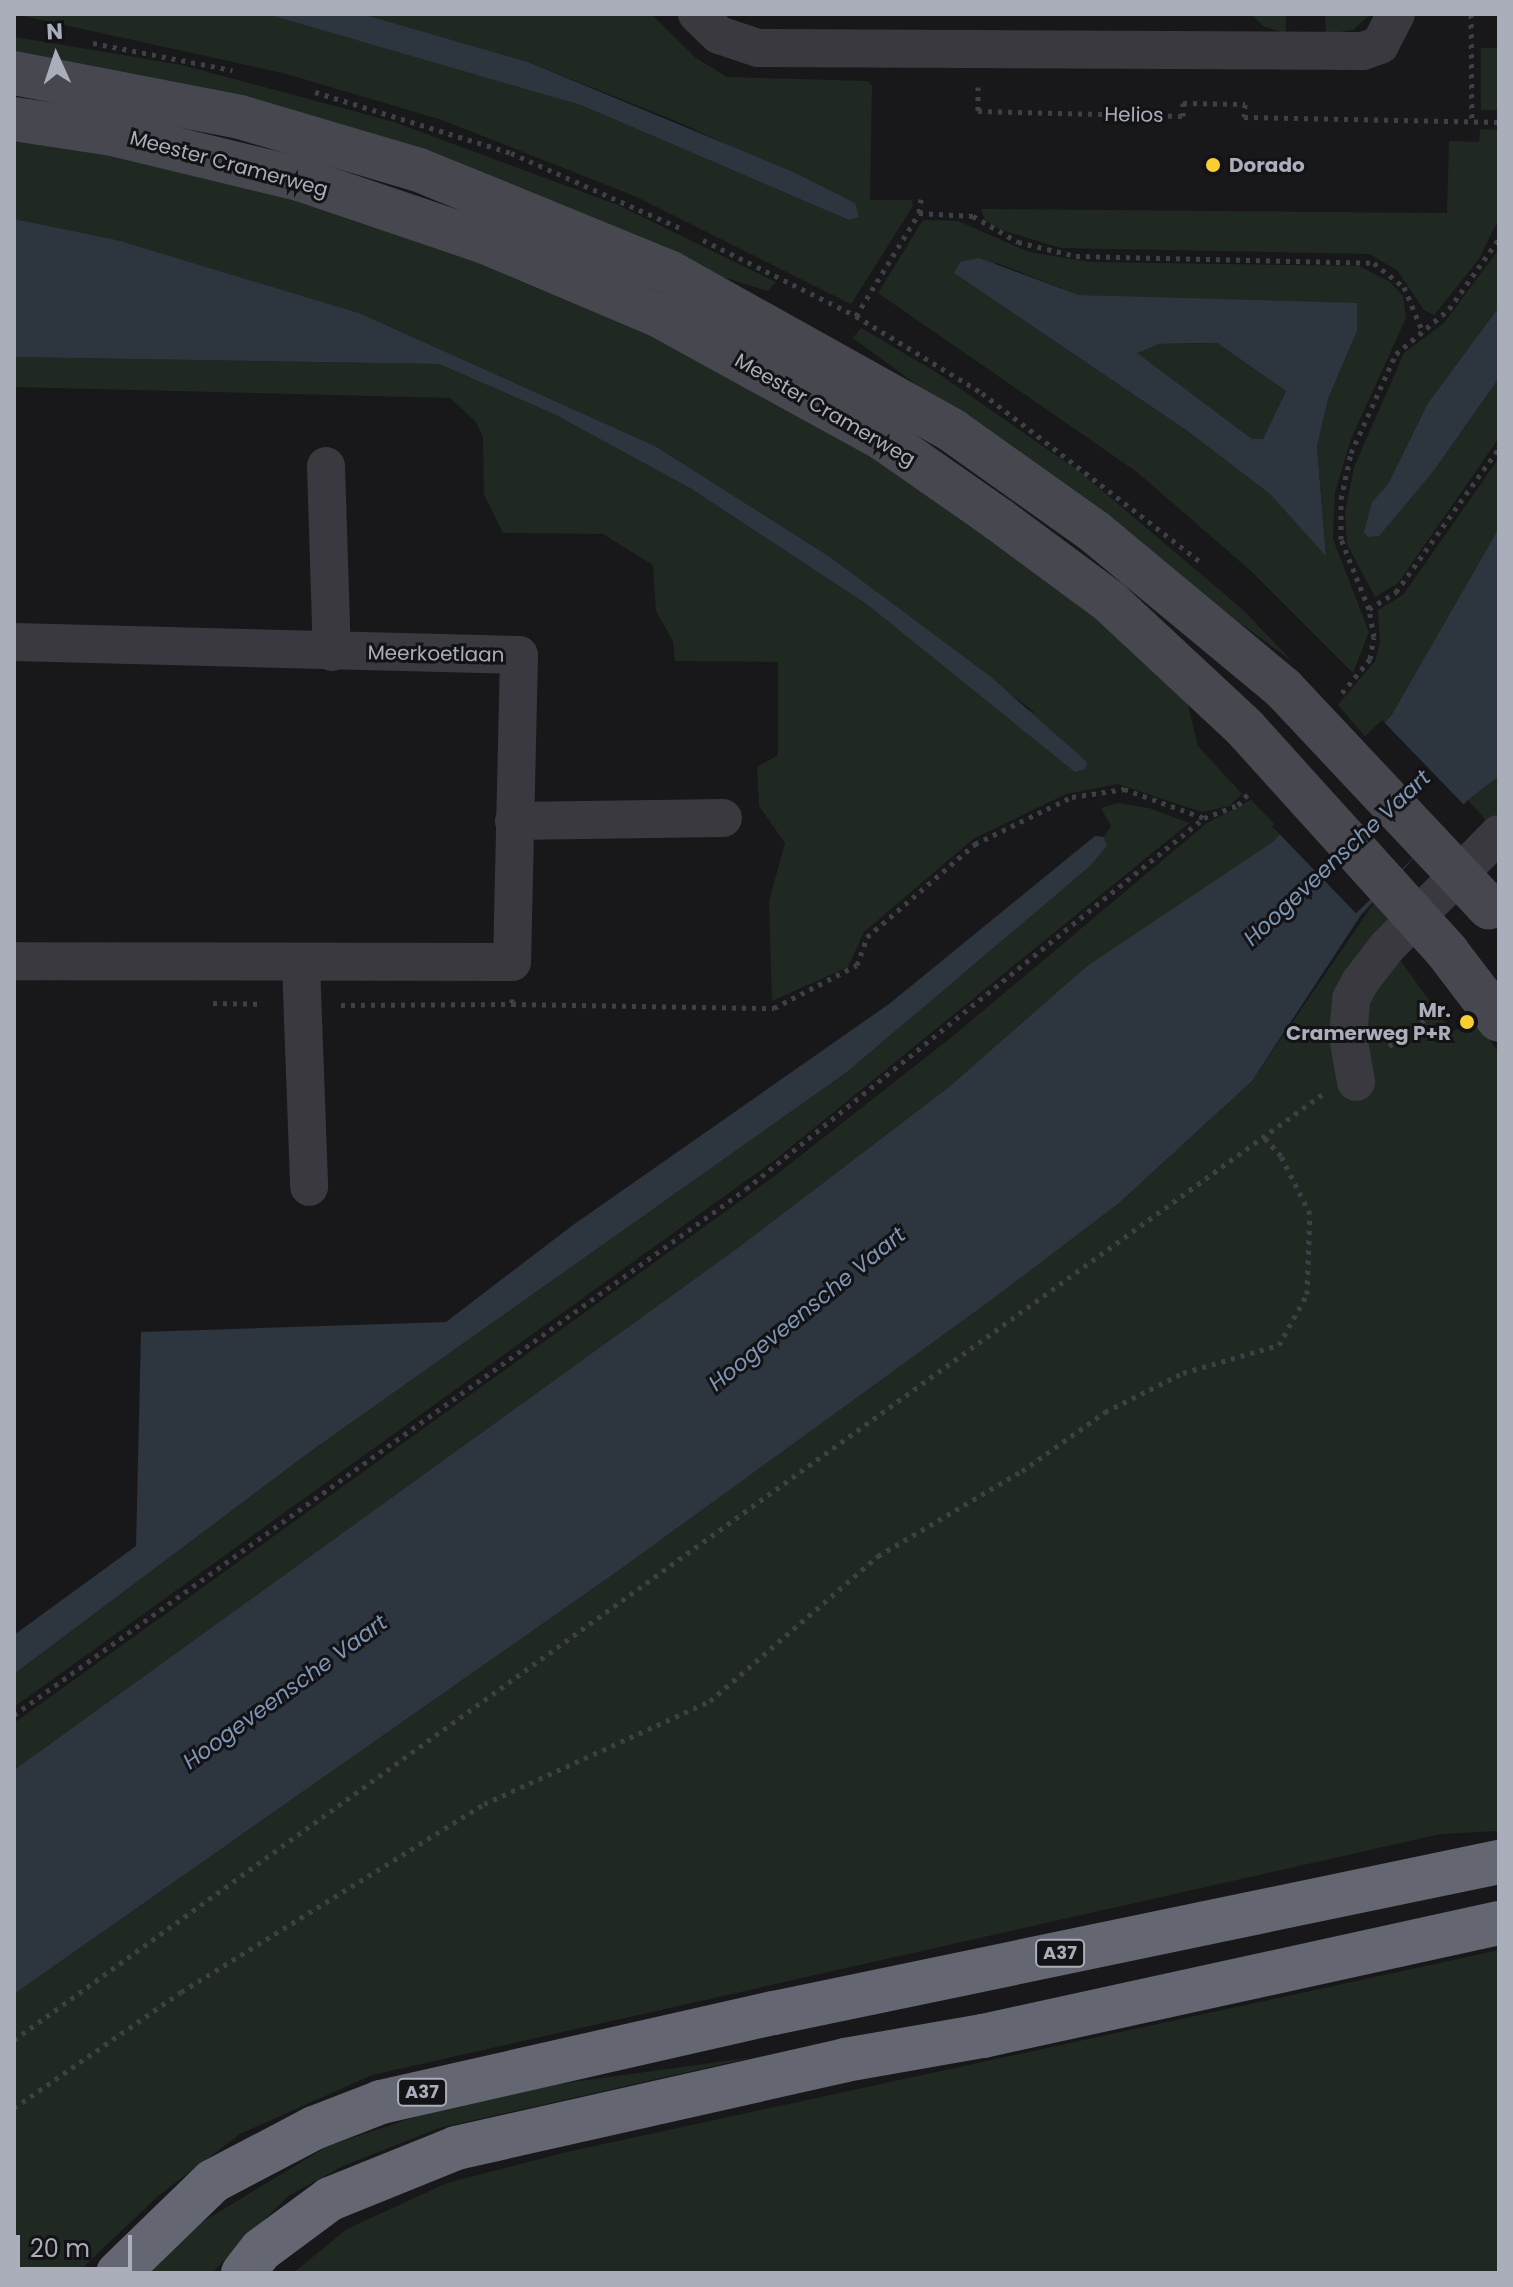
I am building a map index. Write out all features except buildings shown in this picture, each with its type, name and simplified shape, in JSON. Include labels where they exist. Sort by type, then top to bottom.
[{"type":"highway","name":"A37","points":[[118,2273],[213,2181],[314,2128],[381,2102],[774,2013],[1499,1862]]},
{"type":"highway","points":[[243,2273],[261,2250],[330,2199],[456,2148],[845,2060],[999,2032],[1499,1923]]},
{"type":"main road","points":[[14,73],[240,117],[374,157],[545,217],[669,272],[953,431],[1095,532],[1283,688],[1494,913]]},
{"type":"main road","name":"Meester Cramerweg","points":[[14,119],[113,134],[299,179],[485,242],[658,315],[882,438],[1110,602],[1245,728],[1448,953],[1499,1020]]},
{"type":"street","points":[[697,14],[719,35],[758,48],[979,46],[1363,51],[1380,45],[1396,14]]},
{"type":"street","points":[[326,466],[332,652]]},
{"type":"street","name":"Meerkoetlaan","points":[[14,642],[519,655],[512,962]]},
{"type":"street","points":[[514,821],[723,818]]},
{"type":"street","points":[[1355,1077],[1349,1020],[1360,982],[1499,834]]},
{"type":"street","points":[[14,961],[301,964],[512,962]]},
{"type":"street","points":[[301,964],[309,1187]]},
{"type":"path","points":[[1471,14],[1472,122]]},
{"type":"path","name":"Helios","points":[[979,46],[978,111],[1183,116],[1183,103],[1245,104],[1244,117],[1499,122]]},
{"type":"path","points":[[856,316],[919,213],[921,199]]},
{"type":"path","points":[[919,213],[973,216],[1018,242],[1076,256],[1374,263],[1404,287],[1422,330]]},
{"type":"path","points":[[1333,703],[1370,659],[1374,637],[1369,609],[1341,539],[1345,473],[1396,354],[1449,309],[1499,239]]},
{"type":"path","points":[[1369,609],[1396,592],[1499,448]]},
{"type":"path","points":[[14,1715],[746,1189],[1204,818],[1238,805],[1259,783]]},
{"type":"path","points":[[512,962],[512,1004],[774,1008],[857,965],[867,937],[975,844],[1072,797],[1124,789],[1204,818]]},
{"type":"path","points":[[14,2040],[1264,1137],[1355,1077],[1453,999]]},
{"type":"path","points":[[14,2108],[181,1992],[484,1804],[710,1701],[878,1556],[1022,1471],[1105,1412],[1183,1373],[1279,1345],[1307,1294],[1310,1214],[1281,1156],[1264,1137]]},
{"type":"shaded area","points":[[14,14],[267,14],[325,27],[581,105],[849,220],[855,203],[676,121],[528,62],[362,14],[651,14],[696,58],[727,77],[868,81],[872,85],[870,200],[912,200],[913,206],[851,304],[637,197],[442,120],[283,73]]},
{"type":"shaded area","points":[[1251,14],[1371,14],[1353,30],[1326,34],[1325,15],[1286,16],[1286,34],[1263,26]]},
{"type":"shaded area","points":[[14,37],[182,65],[394,122],[618,205],[776,282],[768,291],[14,59]]},
{"type":"shaded area","points":[[1481,48],[1499,48],[1499,110],[1481,110]]},
{"type":"shaded area","points":[[1480,129],[1499,130],[1499,218],[1479,259],[1434,315],[1424,310],[1397,270],[1369,254],[1060,248],[999,229],[985,220],[981,209],[1447,213],[1449,141],[1479,142]]},
{"type":"shaded area","points":[[14,132],[289,191],[558,286],[779,394],[1030,558],[1184,689],[1198,746],[1242,794],[1229,806],[1202,812],[1118,784],[1066,794],[973,839],[864,932],[848,967],[772,1001],[769,901],[785,843],[759,806],[757,767],[778,755],[778,662],[675,661],[673,641],[656,611],[653,565],[603,534],[503,533],[484,494],[483,437],[476,422],[450,398],[14,387],[14,357],[439,364],[554,414],[690,488],[868,605],[956,673],[1037,714],[830,557],[655,446],[359,313],[117,240],[14,219]]},
{"type":"shaded area","points":[[923,220],[958,221],[1029,252],[1090,262],[1359,266],[1390,282],[1403,296],[1406,318],[1351,439],[1335,492],[1333,539],[1369,632],[1353,673],[1251,571],[1137,472],[878,293]],"holes":[[[997,263],[1079,295],[1181,299],[1357,331],[1328,399],[1317,447],[1326,555],[1270,494],[1189,432],[954,273]]]},
{"type":"shaded area","points":[[1499,249],[1499,307],[1428,403],[1388,484],[1372,502],[1373,537],[1435,469],[1499,378],[1499,438],[1398,583],[1375,597],[1347,544],[1345,513],[1354,467],[1404,353],[1444,323]]},
{"type":"shaded area","points":[[861,328],[936,372],[1079,471],[1241,608],[1293,662],[853,338]]},
{"type":"shaded area","points":[[1217,343],[1286,391],[1263,439],[1252,439],[1136,353],[1159,344]]},
{"type":"shaded area","points":[[1499,458],[1499,528],[1391,716],[1370,742],[1338,705],[1375,661],[1380,643],[1378,610],[1403,595]]},
{"type":"shaded area","points":[[1499,776],[1499,821],[1491,826],[1468,800]]},
{"type":"shaded area","points":[[1251,800],[1283,833],[1274,841],[1087,966],[949,1087],[735,1250],[14,1770],[14,1723],[776,1175],[953,1036],[1207,823]]},
{"type":"shaded area","points":[[1117,803],[1149,808],[1189,823],[776,1159],[14,1707],[14,1674],[311,1451],[847,1072],[1091,864],[1107,846],[1104,837],[1111,826],[1101,808]]},
{"type":"shaded area","points":[[1380,894],[1401,918],[1361,1005],[1395,953],[1452,1032],[1475,1019],[1499,1053],[1499,1831],[1441,1834],[372,2075],[240,2134],[158,2196],[77,2273],[14,2273],[14,1994],[622,1568],[1119,1203],[1252,1081]]},
{"type":"shaded area","points":[[1499,1950],[1499,2273],[293,2273],[347,2229],[447,2183],[567,2152]]},
{"type":"shaded area","points":[[754,2057],[439,2128],[343,2166],[288,2196],[212,2273],[141,2273],[204,2221],[328,2146],[421,2115],[552,2085]]},
{"type":"water","points":[[267,14],[362,14],[528,62],[791,171],[855,203],[859,217],[849,220],[581,105]]},
{"type":"water","points":[[14,219],[117,240],[359,313],[655,446],[830,557],[991,677],[1087,762],[1085,769],[1075,772],[868,605],[690,488],[554,414],[439,364],[14,357]]},
{"type":"water","points":[[979,258],[1079,295],[1357,303],[1357,331],[1328,399],[1317,447],[1326,556],[1270,494],[1189,432],[954,273],[960,262]],"holes":[[[1217,343],[1286,391],[1263,439],[1252,439],[1137,353],[1159,344]]]},
{"type":"water","points":[[1499,307],[1499,378],[1435,469],[1379,536],[1368,537],[1364,532],[1372,502],[1388,484],[1428,403]]},
{"type":"water","name":"Hoogeveensche Vaart","points":[[1499,528],[1499,776],[1468,800],[1361,915],[1252,1081],[1119,1203],[995,1297],[622,1568],[14,1994],[14,1770],[735,1250],[949,1087],[1087,966],[1274,841],[1391,716]]},
{"type":"water","points":[[1095,836],[1104,837],[1107,846],[1091,865],[847,1072],[311,1451],[14,1674],[14,1635],[136,1546],[141,1332],[446,1322],[573,1225],[889,1004]]},
{"type":"pier","points":[[1382,720],[1466,807],[1356,913],[1272,826]]},
{"type":"place","name":"Dorado","points":[[1213,165]]},
{"type":"place","name":"Mr. Cramerweg P+R","points":[[1467,1022]]}]
